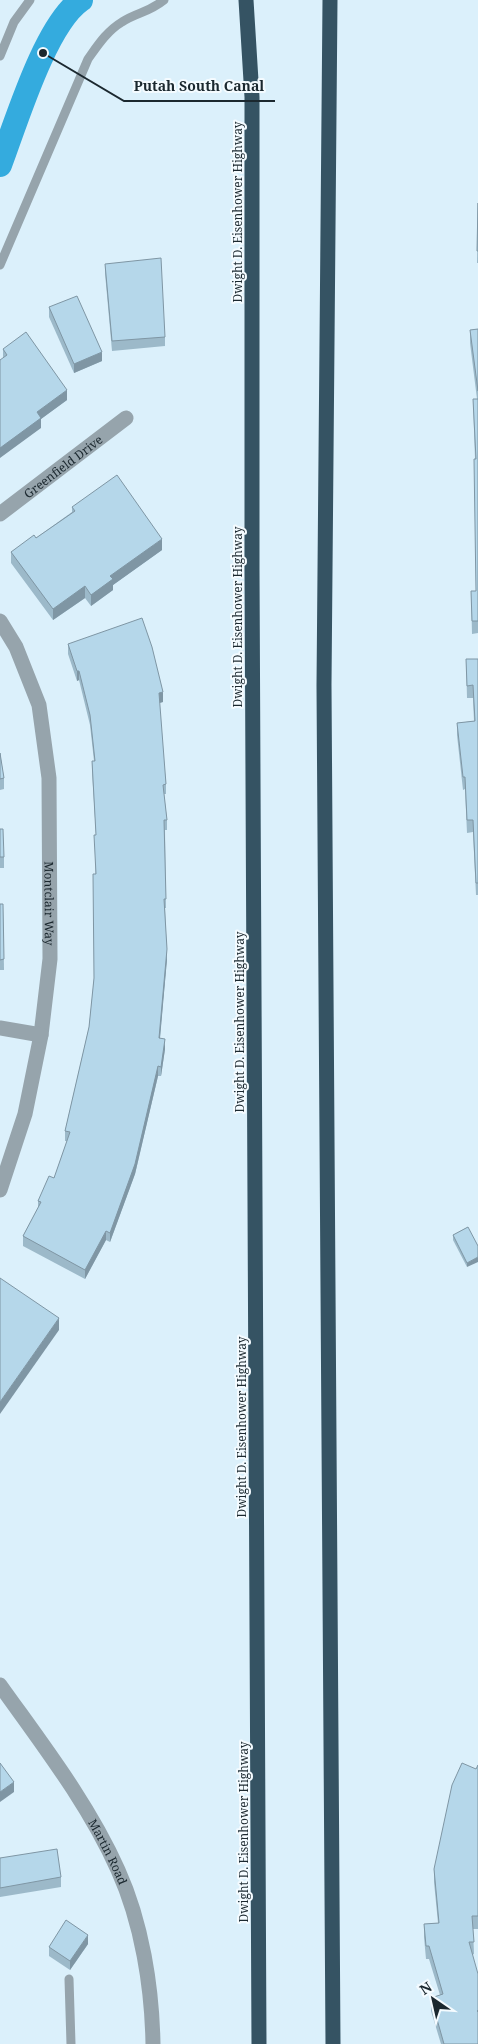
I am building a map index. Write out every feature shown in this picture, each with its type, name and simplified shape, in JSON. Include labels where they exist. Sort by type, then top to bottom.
[{"type":"highway","name":"Dwight D. Eisenhower Highway","points":[[246,0],[252,97],[252,569],[259,2044]]},
{"type":"highway","points":[[330,0],[324,685],[329,1124],[333,2044]]},
{"type":"street","name":"Greenfield Drive","points":[[0,514],[126,418]]},
{"type":"street","name":"Montclair Way","points":[[0,621],[16,648],[39,705],[49,778],[50,959],[41,1035],[25,1114],[0,1190]]},
{"type":"street","points":[[0,1028],[41,1035]]},
{"type":"street","name":"Martin Road","points":[[0,1684],[82,1804],[118,1871],[137,1928],[146,1970],[153,2044]]},
{"type":"lane","points":[[0,56],[14,22],[30,0]]},
{"type":"lane","points":[[0,265],[88,59],[104,36],[122,21],[152,10],[164,0]]},
{"type":"lane","points":[[69,1979],[71,2044]]},
{"type":"building","points":[[478,203],[478,251],[477,251]]},
{"type":"building","points":[[161,258],[165,337],[112,341],[105,264]]},
{"type":"building","points":[[77,296],[102,352],[74,364],[49,307]]},
{"type":"building","points":[[478,329],[478,391],[470,330]]},
{"type":"building","points":[[26,332],[67,390],[37,412],[41,418],[0,448],[0,360],[7,355],[3,349]]},
{"type":"building","points":[[473,399],[478,399],[478,621],[472,621],[471,591],[476,591],[474,459],[476,459]]},
{"type":"building","points":[[117,475],[162,539],[110,576],[113,579],[91,595],[85,586],[53,609],[11,552],[34,535],[36,538],[75,511],[72,507]]},
{"type":"building","points":[[142,618],[152,647],[163,692],[159,693],[166,784],[163,785],[167,820],[164,820],[166,899],[164,899],[167,949],[159,1038],[165,1039],[161,1067],[158,1066],[135,1164],[110,1233],[106,1231],[85,1270],[23,1236],[41,1202],[38,1201],[49,1176],[54,1178],[70,1132],[65,1131],[89,1027],[94,978],[93,874],[96,874],[94,835],[96,835],[92,761],[95,761],[90,715],[79,671],[77,671],[68,644]]},
{"type":"building","points":[[466,659],[478,659],[478,883],[476,883],[473,820],[467,820],[465,777],[463,777],[457,723],[475,721],[473,685],[467,686]]},
{"type":"building","points":[[0,753],[4,778],[0,779]]},
{"type":"building","points":[[0,829],[3,829],[4,857],[0,857]]},
{"type":"building","points":[[0,904],[3,904],[4,959],[0,960]]},
{"type":"building","points":[[468,1227],[478,1246],[478,1257],[467,1263],[453,1235]]},
{"type":"building","points":[[0,1278],[59,1318],[0,1402]]},
{"type":"building","points":[[0,1763],[14,1782],[0,1792]]},
{"type":"building","points":[[462,1763],[476,1769],[478,1765],[478,1916],[472,1916],[474,1942],[469,1942],[478,1974],[478,2044],[444,2044],[431,1998],[443,1994],[429,1946],[426,1946],[424,1924],[439,1923],[434,1869],[452,1785]]},
{"type":"building","points":[[57,1849],[61,1877],[0,1888],[0,1858]]},
{"type":"building","points":[[66,1920],[88,1935],[70,1961],[49,1947]]},
{"type":"waterway","points":[[0,165],[23,101],[44,52],[55,30],[81,0]]},
{"type":"place","name":"Putah South Canal","points":[[43,53]]}]
